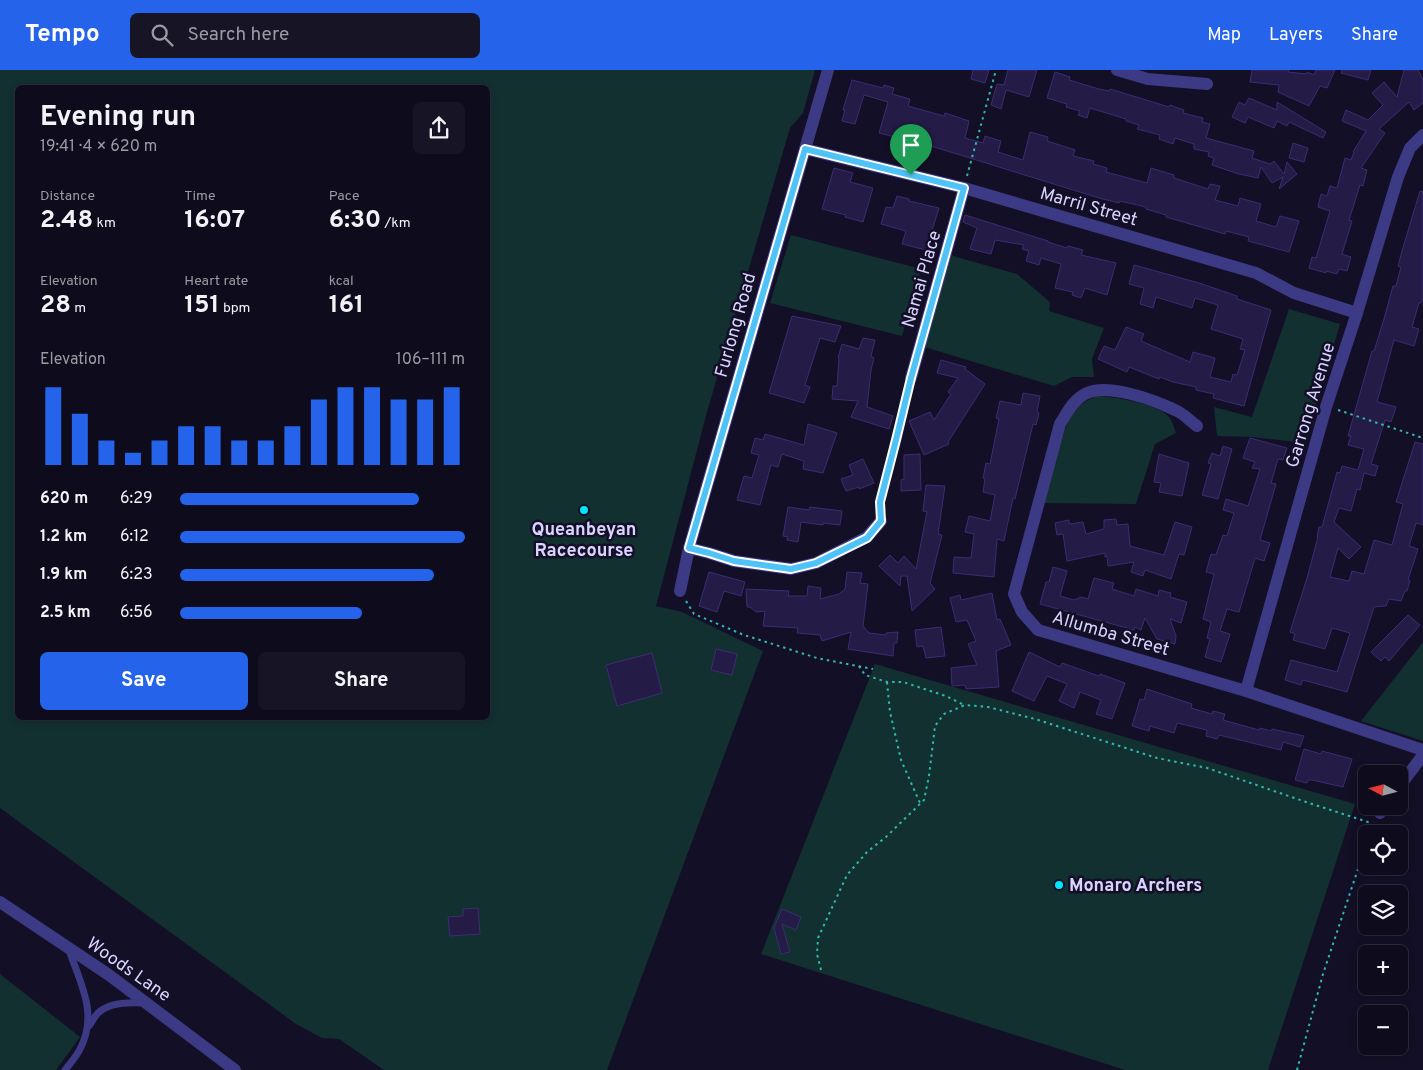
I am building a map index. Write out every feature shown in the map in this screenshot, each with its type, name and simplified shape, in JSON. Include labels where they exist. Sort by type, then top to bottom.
[{"type":"street","name":"Furlong Road","points":[[680,591],[689,548],[828,70]]},
{"type":"street","points":[[1117,70],[1148,79],[1207,84]]},
{"type":"street","name":"Garrong Avenue","points":[[1246,691],[1326,406],[1357,313],[1398,177],[1410,148],[1423,135]]},
{"type":"street","name":"Marril Street","points":[[805,149],[964,188],[1256,273],[1294,292],[1357,313]]},
{"type":"street","name":"Namai Place","points":[[911,378],[964,188]]},
{"type":"street","name":"Allumba Street","points":[[1197,426],[1177,410],[1142,398],[1104,389],[1086,393],[1074,401],[1060,424],[1014,594],[1022,612],[1038,630],[1246,691],[1423,750]]},
{"type":"street","points":[[689,548],[734,561],[791,569],[816,563],[867,538],[881,521]]},
{"type":"street","points":[[1408,775],[1423,756]]},
{"type":"street","name":"Woods Lane","points":[[0,902],[148,1003],[235,1070]]},
{"type":"lane","points":[[68,947],[88,1006],[88,1027]]},
{"type":"lane","points":[[65,1070],[80,1050],[88,1027],[99,1012],[112,1005],[126,1002],[148,1003]]},
{"type":"path","points":[[964,188],[996,70]]},
{"type":"path","points":[[881,521],[880,502],[911,378]]},
{"type":"path","points":[[1326,406],[1423,438]]},
{"type":"path","points":[[680,591],[694,614],[744,634],[817,658],[873,669]]},
{"type":"path","points":[[858,666],[865,675],[887,682],[903,682],[946,696],[964,705],[988,707],[1078,732],[1157,758],[1207,768],[1309,803],[1358,811]]},
{"type":"path","points":[[887,682],[890,712],[901,760],[920,803]]},
{"type":"path","points":[[821,970],[817,954],[818,938],[847,875],[868,852],[886,838],[924,800],[935,726],[944,714],[964,705]]},
{"type":"path","points":[[1297,1070],[1323,974],[1358,869]]},
{"type":"green space","name":"Queanbeyan Racecourse","points":[[0,70],[815,70],[803,113],[790,128],[707,412],[656,606],[682,612],[763,651],[607,1070],[384,1070],[339,1039],[322,1038],[296,1024],[0,808]]},
{"type":"green space","points":[[791,235],[921,269],[902,336],[770,303]]},
{"type":"green space","points":[[946,254],[1017,274],[1050,302],[1049,311],[1104,328],[1092,359],[1094,377],[1072,377],[1054,386],[921,346]]},
{"type":"green space","points":[[1289,309],[1340,324],[1305,443],[1251,437],[1217,436],[1214,407],[1252,417]]},
{"type":"green space","points":[[1096,396],[1113,397],[1153,407],[1167,415],[1173,423],[1176,433],[1155,444],[1136,504],[1041,503],[1068,421],[1079,405]]},
{"type":"green space","points":[[1423,642],[1423,741],[1361,721]]},
{"type":"green space","name":"Monaro Archers","points":[[875,664],[1355,804],[1268,1070],[1125,1070],[761,954]]},
{"type":"green space","points":[[0,974],[80,1037],[56,1070],[0,1070]]},
{"type":"building","points":[[973,70],[989,70],[985,83],[971,79]]},
{"type":"building","points":[[1008,70],[1037,70],[1029,97],[1006,90],[1001,109],[991,105],[997,84],[1004,85]]},
{"type":"building","points":[[1252,70],[1289,70],[1288,72],[1307,74],[1307,72],[1314,75],[1316,70],[1335,70],[1327,88],[1320,86],[1309,106],[1278,92],[1279,85],[1250,82]]},
{"type":"building","points":[[1342,70],[1371,70],[1368,80],[1341,73]]},
{"type":"building","points":[[1404,70],[1418,70],[1423,79],[1423,103],[1414,110],[1409,102],[1379,129],[1385,133],[1361,168],[1367,170],[1363,186],[1360,185],[1349,220],[1352,221],[1342,254],[1351,257],[1347,271],[1339,269],[1337,274],[1309,268],[1312,257],[1316,258],[1330,211],[1318,207],[1321,194],[1327,196],[1330,186],[1337,188],[1345,158],[1351,160],[1353,152],[1366,131],[1342,121],[1346,110],[1368,120],[1383,105],[1372,93],[1384,82],[1397,97]]},
{"type":"building","points":[[1055,72],[1070,77],[1069,80],[1099,89],[1109,91],[1110,89],[1169,107],[1170,105],[1184,110],[1183,113],[1203,118],[1202,122],[1210,124],[1206,138],[1254,151],[1252,158],[1270,164],[1274,161],[1284,174],[1287,162],[1297,174],[1279,189],[1283,177],[1272,183],[1261,167],[1258,178],[1239,174],[1212,165],[1214,158],[1208,156],[1209,152],[1194,149],[1194,144],[1175,138],[1173,144],[1159,139],[1160,135],[1137,129],[1139,125],[1126,121],[1126,119],[1090,108],[1087,118],[1078,115],[1080,111],[1066,107],[1067,104],[1047,98]]},
{"type":"building","points":[[852,80],[883,88],[884,85],[894,88],[892,94],[910,99],[908,106],[944,116],[945,113],[969,121],[965,138],[983,143],[985,136],[1001,141],[998,152],[1023,160],[1030,132],[1048,137],[1047,141],[1075,150],[1073,156],[1094,161],[1093,164],[1107,168],[1106,172],[1147,183],[1151,168],[1208,189],[1210,184],[1220,186],[1215,200],[1238,206],[1240,198],[1261,204],[1256,221],[1276,227],[1280,216],[1299,221],[1289,252],[1248,241],[1249,237],[1226,231],[1225,234],[1166,217],[1166,215],[1146,209],[1146,207],[1099,198],[931,146],[879,133],[888,102],[864,95],[855,124],[842,121],[845,110],[843,110]]},
{"type":"building","points":[[1249,98],[1277,110],[1277,102],[1326,132],[1323,138],[1289,122],[1287,126],[1277,121],[1274,128],[1248,117],[1245,123],[1232,117],[1239,102],[1245,105]]},
{"type":"building","points":[[1293,143],[1308,148],[1304,162],[1289,158]]},
{"type":"building","points":[[834,168],[853,173],[850,182],[873,188],[863,222],[845,217],[846,215],[822,209]]},
{"type":"building","points":[[1420,191],[1423,192],[1423,298],[1421,303],[1419,303],[1412,327],[1419,329],[1414,346],[1394,340],[1377,402],[1396,407],[1391,422],[1385,420],[1371,464],[1378,466],[1375,476],[1364,473],[1360,490],[1357,489],[1351,511],[1339,508],[1334,522],[1361,547],[1349,559],[1338,548],[1330,577],[1349,581],[1352,571],[1364,574],[1374,540],[1392,545],[1403,504],[1396,502],[1415,442],[1423,444],[1423,525],[1416,523],[1409,546],[1418,549],[1408,580],[1410,581],[1407,591],[1405,591],[1401,601],[1389,599],[1386,606],[1374,607],[1347,692],[1303,680],[1301,685],[1285,680],[1291,660],[1337,672],[1350,633],[1332,628],[1325,649],[1293,640],[1295,634],[1290,632],[1307,578],[1319,527],[1322,527],[1337,472],[1340,473],[1342,466],[1358,470],[1364,449],[1348,445],[1351,436],[1348,436],[1372,351],[1374,351],[1393,286],[1396,286],[1401,267],[1398,266]]},
{"type":"building","points":[[897,196],[909,199],[909,201],[939,208],[926,250],[902,244],[906,231],[881,224],[886,207],[893,208]]},
{"type":"building","points":[[965,215],[1067,248],[1068,246],[1083,250],[1081,255],[1116,263],[1107,295],[1085,288],[1081,298],[1072,295],[1073,292],[1055,288],[1061,264],[1041,258],[1039,265],[1026,261],[1029,251],[1022,249],[1024,245],[995,240],[991,254],[970,249],[977,228],[963,222]]},
{"type":"building","points":[[1134,265],[1199,283],[1237,296],[1237,299],[1271,310],[1244,406],[1213,398],[1214,394],[1196,390],[1196,387],[1160,377],[1159,379],[1129,367],[1127,372],[1098,359],[1104,346],[1115,350],[1126,327],[1144,334],[1141,341],[1190,362],[1193,352],[1215,358],[1210,377],[1231,382],[1233,374],[1237,375],[1245,350],[1240,349],[1243,339],[1211,329],[1218,305],[1195,298],[1192,308],[1156,297],[1153,308],[1140,304],[1144,288],[1129,284]]},
{"type":"building","points":[[792,316],[841,326],[835,342],[820,338],[805,385],[810,387],[804,403],[769,393]]},
{"type":"building","points":[[863,338],[875,340],[871,356],[874,358],[867,407],[893,416],[889,429],[851,417],[858,401],[832,399],[833,386],[837,386],[838,358],[842,344],[859,349]]},
{"type":"building","points":[[941,360],[966,367],[965,369],[985,384],[948,442],[949,444],[924,455],[909,421],[930,412],[934,420],[951,394],[948,392],[958,378],[937,373]]},
{"type":"building","points":[[1023,393],[1040,396],[1037,412],[1039,413],[1036,425],[1033,424],[1015,499],[1013,498],[1004,541],[997,539],[994,577],[953,573],[954,557],[971,558],[974,534],[965,532],[969,516],[990,521],[995,495],[983,492],[985,479],[983,478],[986,463],[990,464],[999,419],[996,418],[1000,401],[1021,405]]},
{"type":"building","points":[[808,424],[837,433],[823,473],[803,469],[804,461],[782,454],[778,467],[771,465],[760,505],[737,500],[744,476],[752,478],[759,455],[751,453],[755,438],[763,440],[765,434],[804,445]]},
{"type":"building","points":[[1250,438],[1287,448],[1283,460],[1278,459],[1271,483],[1276,484],[1260,540],[1270,543],[1264,561],[1255,558],[1239,612],[1227,609],[1220,631],[1230,634],[1221,662],[1205,657],[1210,639],[1207,638],[1211,622],[1203,619],[1214,574],[1206,572],[1211,554],[1216,555],[1223,535],[1227,536],[1234,513],[1223,510],[1226,499],[1248,506],[1260,469],[1252,468],[1255,462],[1243,458]]},
{"type":"building","points":[[1223,446],[1232,449],[1218,499],[1202,495],[1211,464],[1208,463],[1212,453],[1220,456]]},
{"type":"building","points":[[920,454],[921,490],[901,491],[901,480],[904,479],[904,455]]},
{"type":"building","points":[[1159,454],[1189,463],[1182,496],[1159,492],[1161,483],[1154,482]]},
{"type":"building","points":[[863,459],[874,483],[859,489],[859,487],[846,491],[841,479],[853,475],[849,465]]},
{"type":"building","points":[[926,485],[945,486],[938,534],[942,535],[930,583],[935,589],[912,611],[907,576],[901,576],[900,586],[879,566],[890,555],[898,563],[904,556],[916,569],[927,512],[923,511]]},
{"type":"building","points":[[788,507],[809,510],[810,507],[842,511],[840,525],[801,522],[798,542],[787,540],[788,537],[783,536]]},
{"type":"building","points":[[1116,519],[1117,525],[1128,524],[1130,546],[1164,555],[1175,522],[1192,527],[1184,555],[1179,554],[1171,579],[1145,570],[1143,576],[1131,572],[1134,562],[1108,566],[1105,553],[1067,561],[1063,534],[1057,535],[1055,523],[1069,520],[1069,524],[1083,522],[1086,534],[1104,529],[1104,520]]},
{"type":"building","points":[[1053,567],[1067,571],[1060,596],[1074,600],[1081,597],[1088,599],[1094,578],[1114,583],[1112,589],[1134,596],[1136,589],[1158,596],[1159,590],[1171,593],[1170,597],[1187,602],[1181,623],[1170,619],[1176,636],[1175,644],[1157,639],[1145,618],[1141,630],[1135,627],[1134,630],[1040,604],[1046,582],[1049,582]]},
{"type":"building","points":[[709,572],[745,582],[741,596],[724,591],[717,612],[699,606]]},
{"type":"building","points":[[847,572],[862,573],[860,583],[868,584],[863,626],[869,633],[886,635],[886,633],[898,632],[897,643],[894,643],[893,656],[848,649],[851,632],[822,641],[820,635],[797,633],[798,628],[763,626],[765,611],[756,612],[747,607],[746,589],[789,591],[788,596],[807,596],[808,586],[821,588],[820,599],[839,594],[845,589]]},
{"type":"building","points":[[992,593],[997,620],[1000,619],[1011,645],[996,651],[999,687],[966,689],[965,685],[952,686],[951,668],[977,665],[968,644],[976,641],[967,620],[956,622],[950,598],[960,595],[961,600]]},
{"type":"building","points":[[1408,615],[1420,625],[1389,661],[1385,657],[1381,661],[1371,652]]},
{"type":"building","points":[[941,627],[945,656],[926,658],[923,646],[917,647],[915,630]]},
{"type":"building","points":[[716,649],[737,654],[732,675],[711,670]]},
{"type":"building","points":[[1029,652],[1060,667],[1062,663],[1125,683],[1112,719],[1096,714],[1101,700],[1080,692],[1074,708],[1059,701],[1067,684],[1047,676],[1034,701],[1012,691]]},
{"type":"building","points":[[652,653],[662,693],[617,706],[606,665]]},
{"type":"building","points":[[1147,689],[1192,704],[1191,708],[1212,714],[1213,711],[1225,714],[1223,720],[1259,730],[1260,728],[1271,731],[1272,729],[1304,736],[1300,747],[1283,742],[1281,750],[1219,735],[1217,739],[1206,736],[1207,730],[1177,723],[1174,733],[1150,726],[1149,731],[1132,726],[1140,699],[1144,700]]},
{"type":"building","points":[[1304,749],[1321,754],[1322,751],[1352,759],[1343,787],[1312,780],[1308,780],[1307,783],[1295,780]]},
{"type":"building","points":[[478,908],[480,934],[450,936],[448,917],[463,916],[463,909]]},
{"type":"building","points":[[782,909],[801,917],[796,930],[782,924],[790,952],[781,954],[774,928]]},
{"type":"place","name":"Queanbeyan Racecourse","points":[[584,510]]},
{"type":"place","name":"Monaro Archers","points":[[1059,885]]},
{"type":"route","points":[[805,149],[911,175],[964,188],[911,378],[880,502],[881,521],[867,538],[816,563],[791,569],[734,561],[689,548],[805,149]]}]
